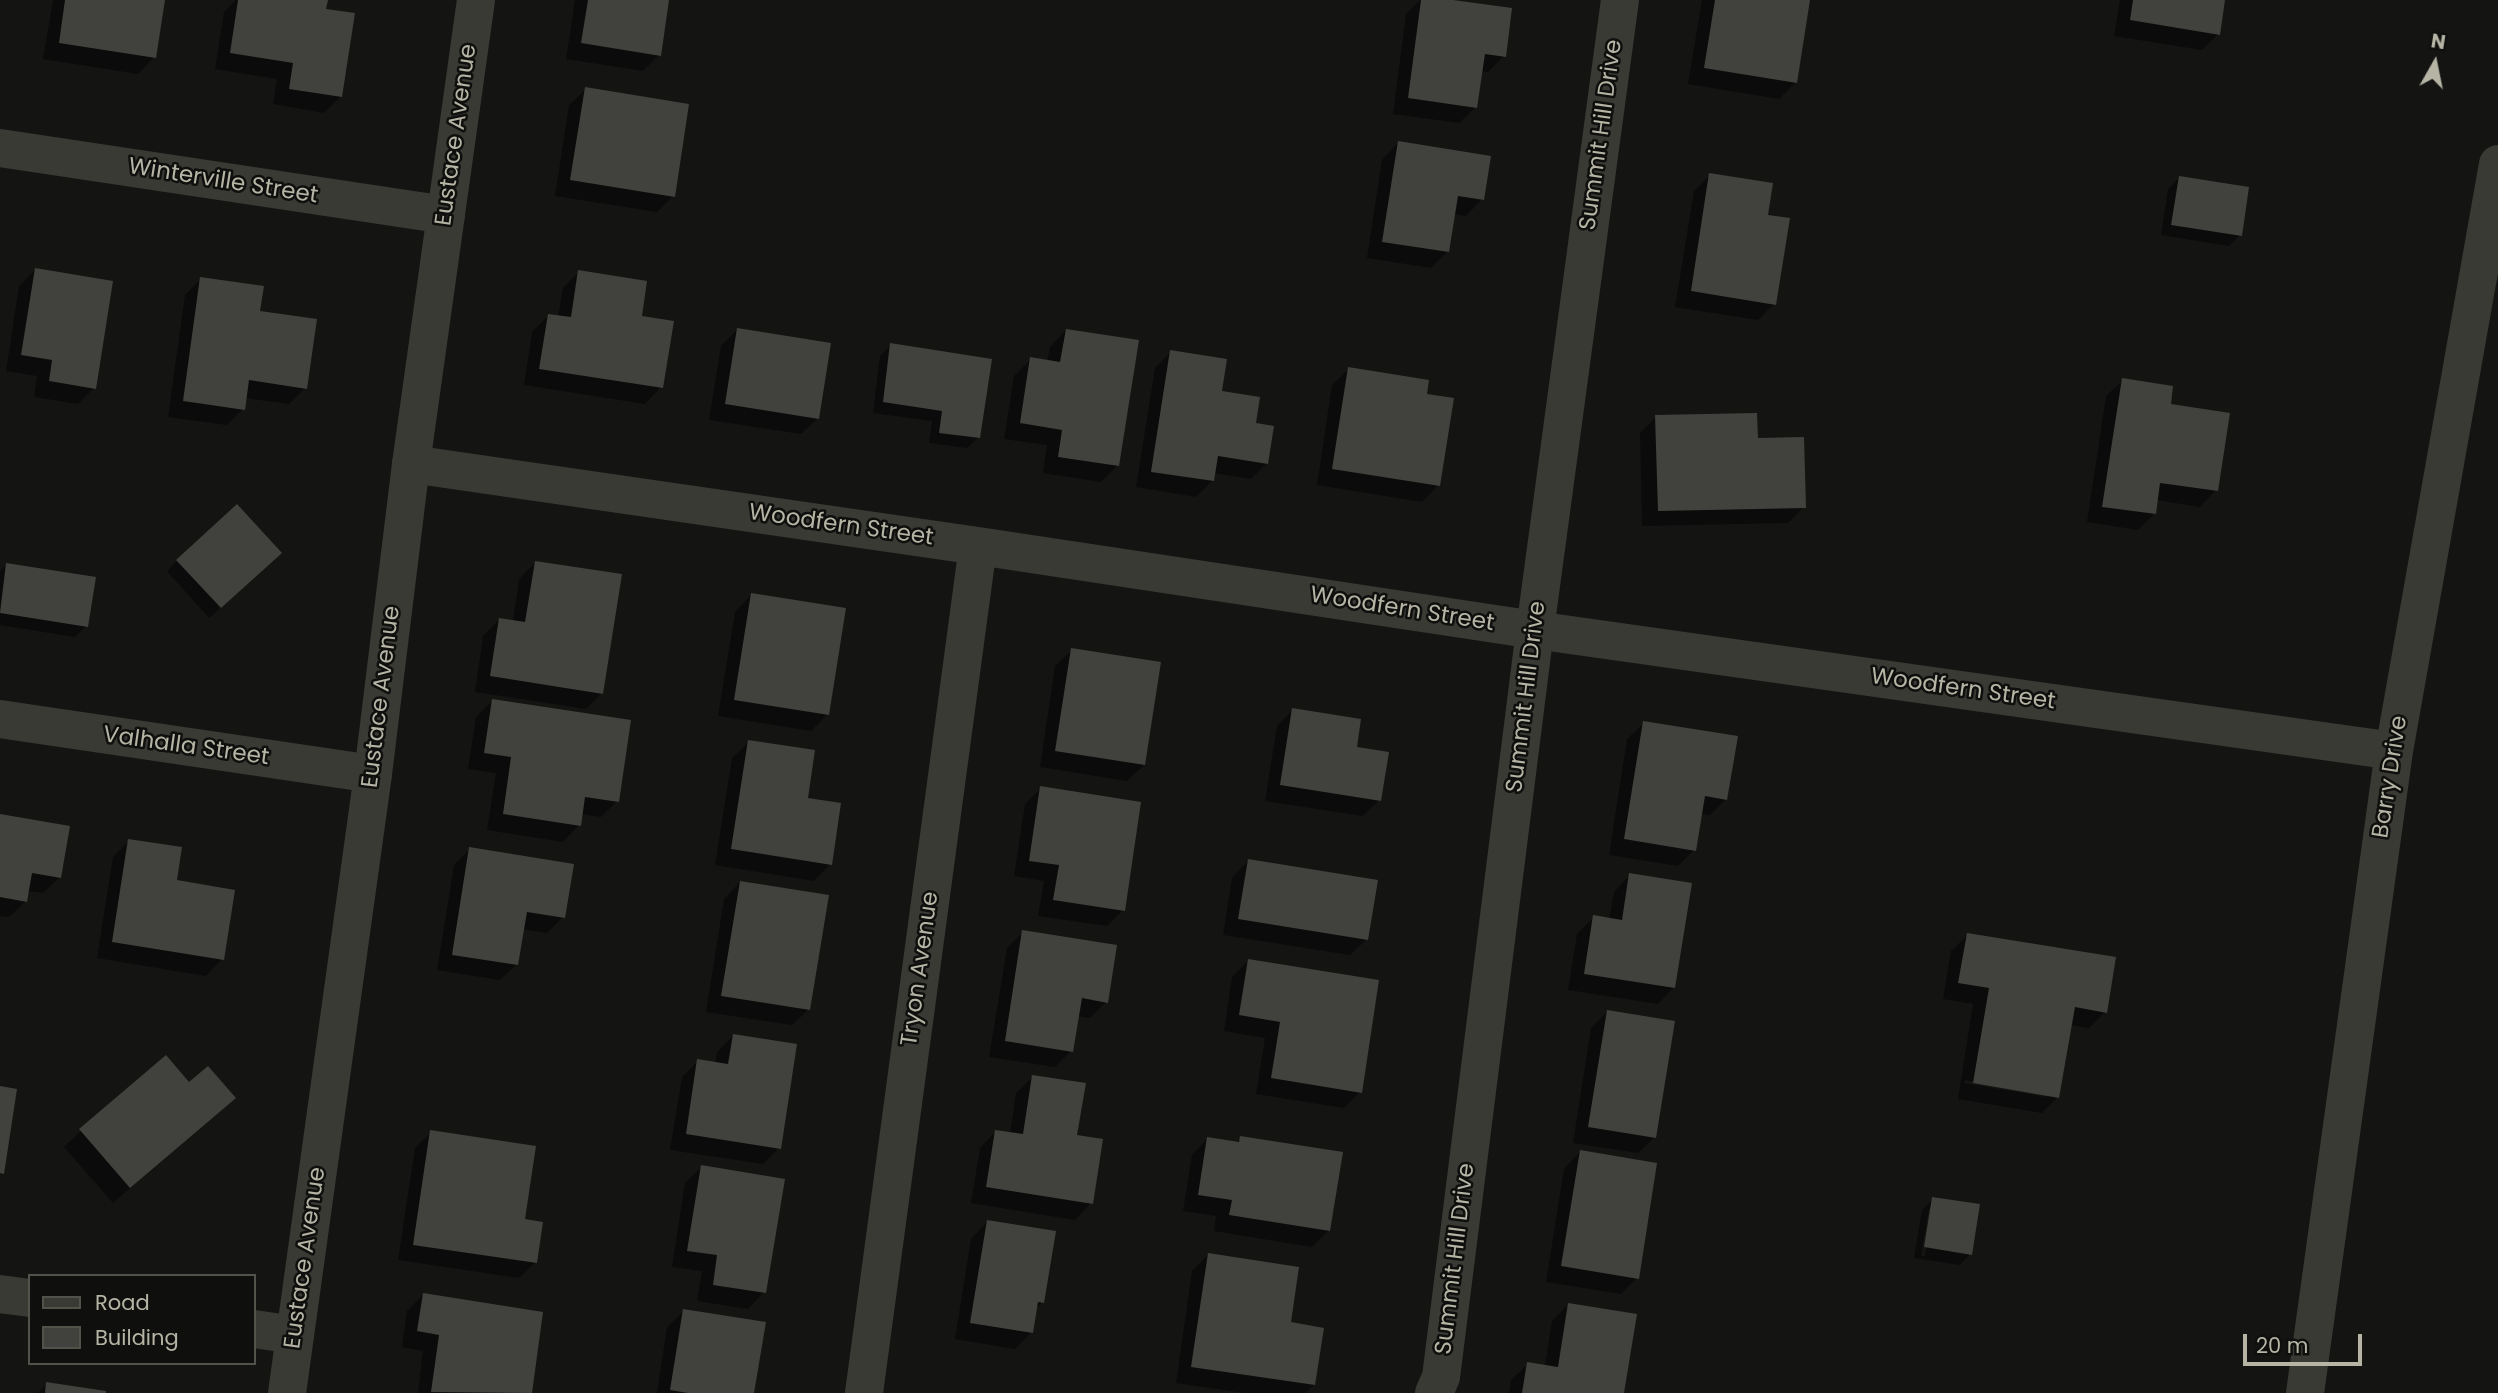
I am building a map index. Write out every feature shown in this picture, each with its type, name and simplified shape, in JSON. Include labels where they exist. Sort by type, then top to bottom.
[{"type":"street","name":"Eustace Avenue","points":[[287,1393],[476,0]]},
{"type":"street","name":"Summit Hill Drive","points":[[1434,1393],[1441,1377],[1535,630],[1620,0]]},
{"type":"street","name":"Winterville Street","points":[[0,148],[446,215]]},
{"type":"street","name":"Barry Drive","points":[[2305,1393],[2394,751],[2498,164]]},
{"type":"street","name":"Woodfern Street","points":[[411,464],[1535,630],[2394,751]]},
{"type":"street","name":"Tryon Avenue","points":[[864,1393],[978,546]]},
{"type":"street","name":"Valhalla Street","points":[[0,719],[373,774]]},
{"type":"street","points":[[0,1294],[28,1298]]},
{"type":"street","points":[[256,1329],[295,1335]]},
{"type":"building","points":[[65,0],[165,0],[156,58],[59,43]]},
{"type":"building","points":[[238,0],[328,0],[326,9],[355,13],[342,97],[289,89],[293,63],[230,53]]},
{"type":"building","points":[[588,0],[669,0],[661,56],[581,43]]},
{"type":"building","points":[[1421,0],[1453,0],[1512,8],[1506,57],[1485,54],[1477,108],[1408,98]]},
{"type":"building","points":[[1715,0],[1810,0],[1797,83],[1704,68]]},
{"type":"building","points":[[2133,0],[2225,0],[2220,35],[2130,20]]},
{"type":"building","points":[[585,87],[689,104],[675,197],[570,180]]},
{"type":"building","points":[[1398,141],[1491,156],[1484,200],[1458,196],[1449,252],[1382,242]]},
{"type":"building","points":[[1709,173],[1773,183],[1768,215],[1790,218],[1776,305],[1691,291]]},
{"type":"building","points":[[2179,176],[2249,187],[2242,236],[2171,225]]},
{"type":"building","points":[[35,268],[113,281],[96,389],[49,381],[52,360],[21,355]]},
{"type":"building","points":[[578,270],[647,281],[642,316],[674,321],[663,388],[539,369],[548,314],[571,317]]},
{"type":"building","points":[[200,277],[264,286],[260,311],[317,319],[307,389],[249,380],[245,410],[183,401]]},
{"type":"building","points":[[737,328],[831,343],[819,419],[725,404]]},
{"type":"building","points":[[1066,329],[1139,340],[1119,466],[1058,457],[1062,430],[1020,423],[1030,357],[1060,362]]},
{"type":"building","points":[[890,343],[992,359],[980,438],[939,433],[942,411],[883,402]]},
{"type":"building","points":[[1170,350],[1227,359],[1222,391],[1260,397],[1256,423],[1274,426],[1268,464],[1218,456],[1214,481],[1151,472]]},
{"type":"building","points":[[1348,367],[1429,380],[1427,394],[1454,398],[1440,486],[1332,469]]},
{"type":"building","points":[[2122,378],[2173,386],[2171,404],[2230,413],[2218,491],[2160,483],[2156,514],[2102,507]]},
{"type":"building","points":[[1757,413],[1758,438],[1804,437],[1806,508],[1658,511],[1655,415]]},
{"type":"building","points":[[237,504],[282,553],[221,608],[176,560]]},
{"type":"building","points":[[535,561],[622,574],[603,694],[490,676],[499,618],[525,622]]},
{"type":"building","points":[[6,563],[96,577],[88,627],[0,613]]},
{"type":"building","points":[[751,593],[846,608],[829,715],[734,700]]},
{"type":"building","points":[[1071,648],[1161,662],[1145,765],[1055,751]]},
{"type":"building","points":[[492,699],[631,720],[619,802],[585,797],[581,826],[503,814],[511,757],[484,753]]},
{"type":"building","points":[[1292,708],[1361,719],[1357,747],[1389,752],[1381,801],[1280,785]]},
{"type":"building","points":[[1643,721],[1738,736],[1727,800],[1705,796],[1696,851],[1624,839]]},
{"type":"building","points":[[748,740],[815,750],[808,798],[841,803],[832,865],[731,849]]},
{"type":"building","points":[[1040,786],[1141,802],[1125,911],[1053,900],[1059,865],[1029,861]]},
{"type":"building","points":[[0,814],[70,826],[61,878],[32,873],[27,902],[0,897]]},
{"type":"building","points":[[128,839],[182,847],[177,880],[235,890],[224,960],[112,942]]},
{"type":"building","points":[[469,847],[574,864],[565,918],[527,912],[518,965],[452,955]]},
{"type":"building","points":[[1248,859],[1378,880],[1368,940],[1238,919]]},
{"type":"building","points":[[1629,873],[1692,883],[1675,988],[1584,974],[1593,915],[1622,920]]},
{"type":"building","points":[[740,881],[829,895],[810,1010],[721,996]]},
{"type":"building","points":[[1022,930],[1117,945],[1108,1003],[1082,998],[1073,1052],[1005,1041]]},
{"type":"building","points":[[1967,933],[2116,957],[2107,1013],[2075,1007],[2059,1098],[1973,1083],[1989,988],[1958,983]]},
{"type":"building","points":[[1248,959],[1379,980],[1362,1093],[1271,1078],[1280,1022],[1239,1015]]},
{"type":"building","points":[[1607,1010],[1675,1021],[1656,1138],[1588,1127]]},
{"type":"building","points":[[733,1034],[797,1044],[781,1149],[686,1134],[697,1059],[728,1064]]},
{"type":"building","points":[[166,1055],[189,1082],[208,1066],[236,1098],[130,1188],[79,1129]]},
{"type":"building","points":[[1032,1075],[1086,1083],[1077,1135],[1103,1139],[1093,1204],[986,1187],[995,1130],[1023,1134]]},
{"type":"building","points":[[0,1086],[17,1089],[4,1174],[0,1173]]},
{"type":"building","points":[[430,1130],[536,1146],[525,1219],[543,1222],[537,1263],[413,1245]]},
{"type":"building","points":[[1240,1136],[1343,1152],[1330,1231],[1229,1215],[1232,1200],[1198,1195],[1207,1137],[1239,1142]]},
{"type":"building","points":[[1580,1150],[1657,1163],[1639,1279],[1561,1266]]},
{"type":"building","points":[[701,1165],[785,1179],[766,1293],[713,1285],[717,1255],[687,1251]]},
{"type":"building","points":[[1932,1197],[1980,1204],[1972,1255],[1924,1247]]},
{"type":"building","points":[[987,1220],[1056,1231],[1044,1303],[1038,1302],[1033,1333],[970,1323]]},
{"type":"building","points":[[1208,1253],[1299,1267],[1291,1322],[1324,1328],[1315,1385],[1191,1367]]},
{"type":"building","points":[[423,1293],[543,1312],[532,1393],[431,1392],[439,1335],[417,1331]]},
{"type":"building","points":[[1568,1303],[1637,1314],[1624,1393],[1522,1393],[1527,1362],[1558,1367]]},
{"type":"building","points":[[683,1309],[766,1322],[754,1393],[688,1393],[670,1390]]},
{"type":"building","points":[[46,1382],[106,1391],[106,1393],[45,1393]]}]
